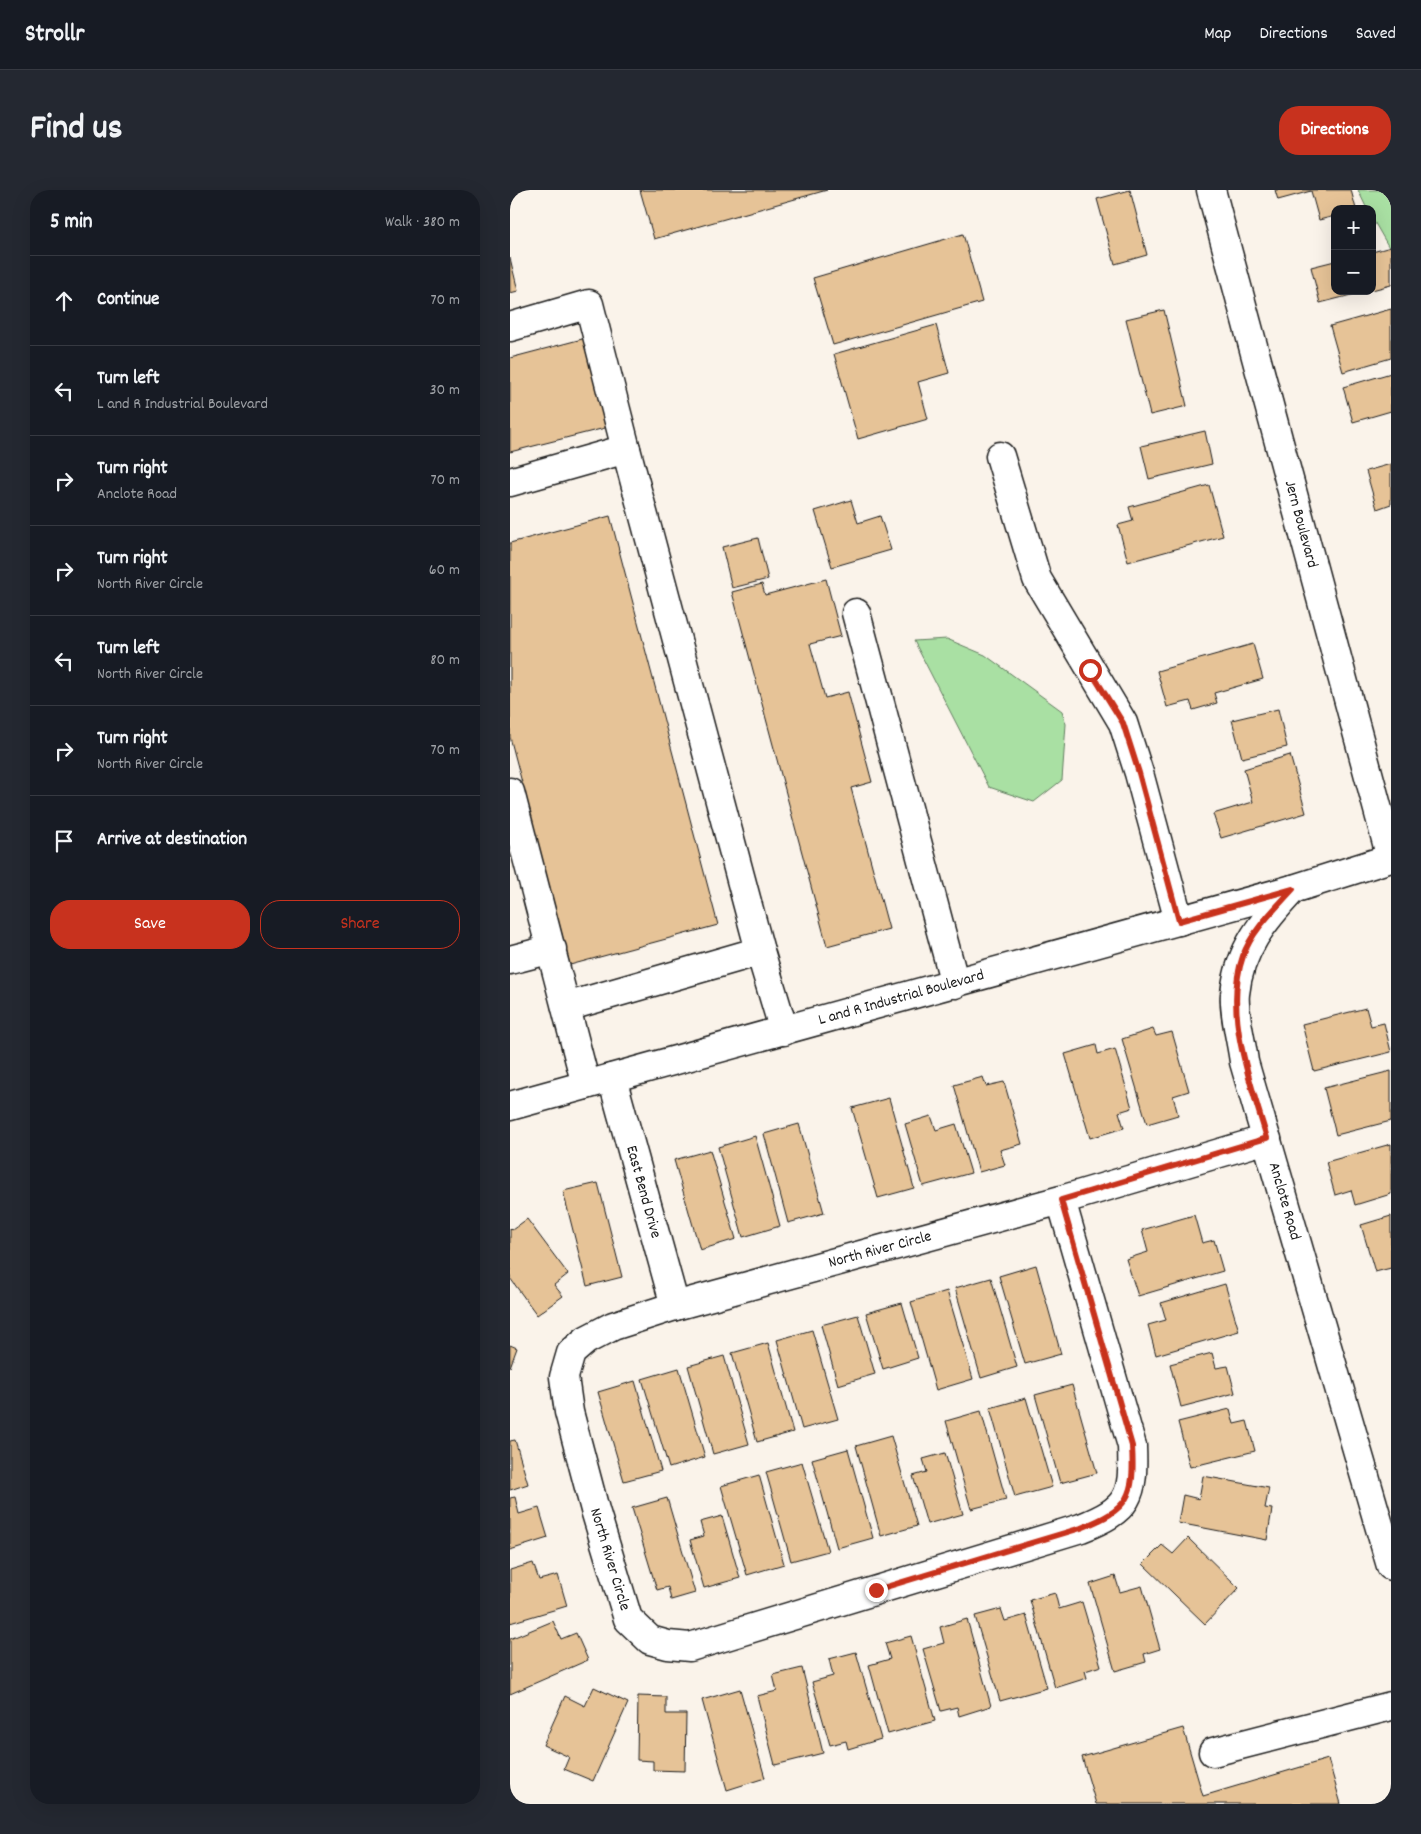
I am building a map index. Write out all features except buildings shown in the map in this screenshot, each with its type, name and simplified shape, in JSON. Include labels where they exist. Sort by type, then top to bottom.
[{"type":"street","name":"Jern Boulevard","points":[[1211,190],[1391,858]]},
{"type":"street","points":[[510,327],[589,304],[760,951],[784,1032]]},
{"type":"street","points":[[510,482],[626,449]]},
{"type":"street","points":[[1000,456],[1036,579],[1123,723],[1139,773],[1179,921]]},
{"type":"street","points":[[856,613],[955,984]]},
{"type":"street","points":[[510,792],[586,1085]]},
{"type":"street","points":[[1293,889],[1391,858]]},
{"type":"street","name":"L and R Industrial Boulevard","points":[[510,1106],[784,1032],[1293,889]]},
{"type":"street","name":"Anclote Road","points":[[1293,889],[1262,923],[1243,955],[1234,995],[1244,1062],[1391,1566]]},
{"type":"street","points":[[510,960],[552,949]]},
{"type":"street","points":[[566,1007],[760,951]]},
{"type":"street","name":"East Bend Drive","points":[[612,1078],[675,1306]]},
{"type":"street","name":"North River Circle","points":[[1061,1200],[1132,1446],[1134,1478],[1126,1498],[1108,1517],[1081,1528],[690,1647],[668,1645],[650,1640],[628,1619],[590,1493],[569,1412],[564,1377],[571,1353],[586,1340],[613,1326],[675,1306],[1061,1200],[1267,1138]]},
{"type":"street","points":[[1213,1752],[1391,1706]]},
{"type":"green space","points":[[1358,190],[1391,190],[1391,251],[1376,225],[1376,205],[1365,205]]},
{"type":"green space","points":[[947,639],[985,655],[1062,711],[1066,724],[1062,780],[1034,802],[989,787],[914,641]]},
{"type":"route","points":[[876,1590],[1081,1528],[1108,1517],[1126,1498],[1134,1478],[1132,1446],[1071,1229],[1061,1200],[1267,1138],[1244,1062],[1234,995],[1243,955],[1262,923],[1293,889],[1179,921],[1139,773],[1123,723],[1090,670]]}]
